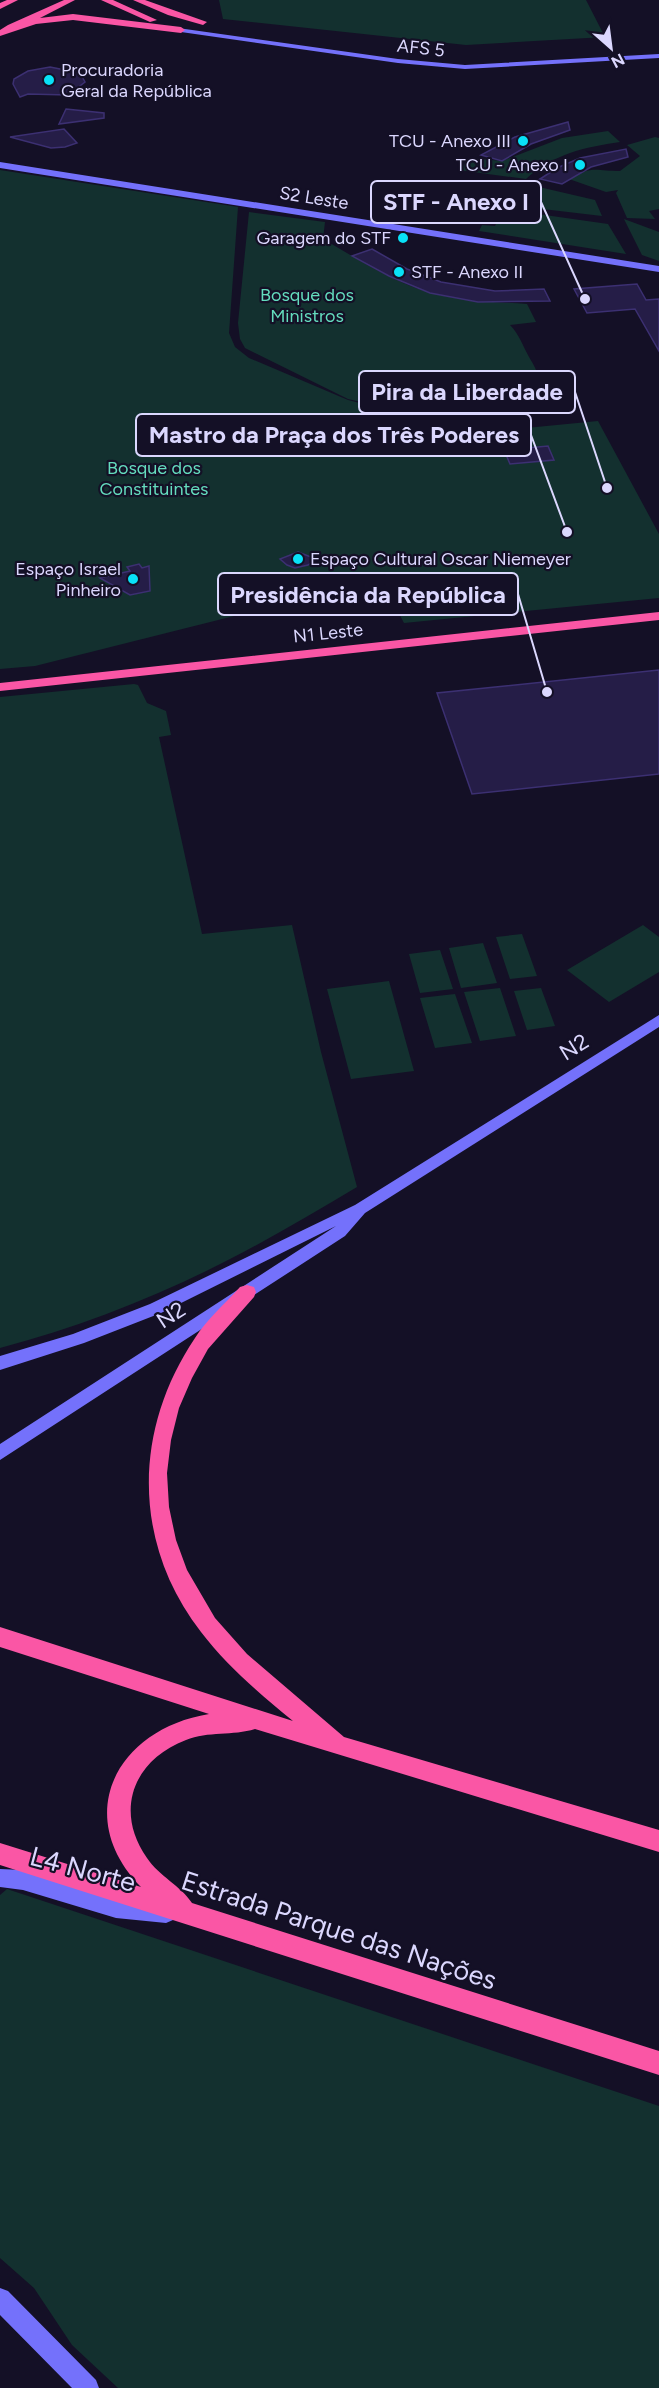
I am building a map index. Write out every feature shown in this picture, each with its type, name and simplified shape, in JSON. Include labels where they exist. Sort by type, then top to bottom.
[{"type":"highway","points":[[0,6],[14,0]]},
{"type":"highway","points":[[12,27],[71,0]]},
{"type":"highway","points":[[105,0],[181,30]]},
{"type":"highway","points":[[137,0],[203,22]]},
{"type":"highway","points":[[182,6],[203,22]]},
{"type":"highway","points":[[1,28],[73,17],[181,30]]},
{"type":"highway","name":"N1 Leste","points":[[0,674],[281,647],[659,605]]},
{"type":"highway","name":"N1 Leste","points":[[0,687],[659,616]]},
{"type":"highway","points":[[247,1292],[203,1342],[175,1392],[167,1414],[155,1485],[163,1529],[173,1563],[194,1606],[215,1632],[260,1679],[343,1748]]},
{"type":"highway","points":[[0,1637],[343,1748],[659,1841]]},
{"type":"highway","points":[[189,1914],[138,1868],[129,1851],[118,1816],[118,1800],[124,1781],[133,1764],[146,1751],[177,1732],[195,1726],[257,1719]]},
{"type":"highway","name":"Estrada Parque das Nações","points":[[0,1854],[659,2063]]},
{"type":"main road","points":[[203,22],[214,24]]},
{"type":"main road","name":"AFS 5","points":[[181,30],[386,59],[465,67],[659,56]]},
{"type":"main road","name":"AFS 5","points":[[466,58],[642,48]]},
{"type":"main road","name":"AFS 5","points":[[424,54],[455,57]]},
{"type":"main road","name":"S2 Leste","points":[[0,165],[659,269]]},
{"type":"main road","name":"N2","points":[[0,1363],[106,1328],[204,1287],[330,1221],[360,1209],[659,1020]]},
{"type":"main road","name":"N2","points":[[0,1453],[340,1232],[360,1209]]},
{"type":"main road","name":"L4 Norte","points":[[0,1878],[23,1880],[116,1908],[189,1914]]},
{"type":"main road","points":[[0,2299],[88,2388]]},
{"type":"green space","points":[[219,0],[586,0],[605,37],[466,45],[223,19]]},
{"type":"green space","points":[[608,131],[620,142],[570,153],[547,163],[526,179],[458,170],[471,158],[502,161],[562,138]]},
{"type":"green space","points":[[655,137],[659,138],[659,209],[649,211],[655,219],[627,218],[616,193],[618,190],[606,192],[569,179],[589,170],[620,171],[640,156],[627,145]]},
{"type":"green space","name":"Bosque dos Constituintes","points":[[0,170],[238,207],[229,333],[235,347],[249,358],[348,400],[387,410],[484,424],[473,433],[598,421],[659,534],[659,598],[404,623],[381,579],[35,666],[0,669]]},
{"type":"green space","points":[[539,187],[595,200],[602,216],[517,206],[527,189]]},
{"type":"green space","points":[[503,209],[608,224],[626,254],[479,231],[482,225],[495,226]]},
{"type":"green space","name":"Bosque dos Ministros","points":[[249,212],[325,222],[323,239],[403,283],[431,293],[479,301],[527,304],[536,322],[510,325],[534,365],[538,383],[536,391],[518,409],[494,420],[388,408],[348,399],[245,348],[240,339],[238,323]]},
{"type":"green space","points":[[624,219],[659,232],[659,261],[642,255]]},
{"type":"green space","points":[[138,685],[147,703],[166,711],[171,735],[159,737],[202,934],[292,925],[321,1052],[357,1187],[262,1242],[174,1286],[88,1321],[0,1348],[0,697]]},
{"type":"green space","points":[[643,925],[659,937],[659,972],[609,1002],[567,970]]},
{"type":"green space","points":[[522,934],[537,976],[510,979],[496,937]]},
{"type":"green space","points":[[483,943],[497,983],[461,988],[449,948]]},
{"type":"green space","points":[[440,950],[453,989],[420,993],[409,954]]},
{"type":"green space","points":[[389,981],[414,1071],[351,1079],[327,989]]},
{"type":"green space","points":[[500,988],[516,1036],[480,1041],[464,992]]},
{"type":"green space","points":[[541,988],[555,1026],[527,1030],[514,991]]},
{"type":"green space","points":[[455,994],[472,1043],[435,1048],[420,998]]},
{"type":"green space","points":[[7,1889],[659,2106],[659,2388],[118,2388],[72,2345],[34,2288],[0,2258],[0,1895]]},
{"type":"building","name":"Procuradoria Geral da República","points":[[50,67],[80,73],[85,82],[68,95],[28,94],[20,97],[13,84],[14,79],[28,71]]},
{"type":"building","points":[[66,109],[104,113],[104,118],[59,124]]},
{"type":"building","name":"TCU - Anexo III","points":[[568,122],[570,130],[531,144],[502,161],[481,155],[515,137]]},
{"type":"building","name":"Procuradoria Geral da República","points":[[64,129],[77,143],[51,148],[10,137]]},
{"type":"building","name":"TCU - Anexo I","points":[[626,149],[628,157],[591,167],[562,184],[540,179],[557,168],[580,158]]},
{"type":"building","name":"STF - Anexo II","points":[[372,249],[407,269],[441,282],[495,291],[544,289],[550,301],[478,302],[430,293],[389,276],[352,256]]},
{"type":"building","points":[[637,284],[646,300],[659,299],[659,351],[635,309],[587,313],[574,289]]},
{"type":"building","points":[[548,446],[554,460],[510,464],[504,450]]},
{"type":"building","name":"Espaço Cultural Oscar Niemeyer","points":[[298,552],[316,559],[308,565],[295,568],[280,559]]},
{"type":"building","name":"Espaço Israel Pinheiro","points":[[139,564],[142,568],[149,566],[150,591],[130,595],[100,578],[130,571],[127,567]]},
{"type":"building","points":[[659,670],[659,774],[472,794],[437,693]]},
{"type":"place","name":"Procuradoria Geral da República","points":[[49,80]]},
{"type":"place","name":"TCU - Anexo III","points":[[523,141]]},
{"type":"place","name":"TCU - Anexo I","points":[[580,165]]},
{"type":"place","name":"Garagem do STF","points":[[403,238]]},
{"type":"place","name":"STF - Anexo II","points":[[399,272]]},
{"type":"place","name":"STF - Anexo I","points":[[585,299]]},
{"type":"place","name":"Pira da Liberdade","points":[[607,488]]},
{"type":"place","name":"Mastro da Praça dos Três Poderes","points":[[567,532]]},
{"type":"place","name":"Espaço Cultural Oscar Niemeyer","points":[[298,559]]},
{"type":"place","name":"Espaço Israel Pinheiro","points":[[133,579]]},
{"type":"place","name":"Presidência da República","points":[[547,692]]}]
